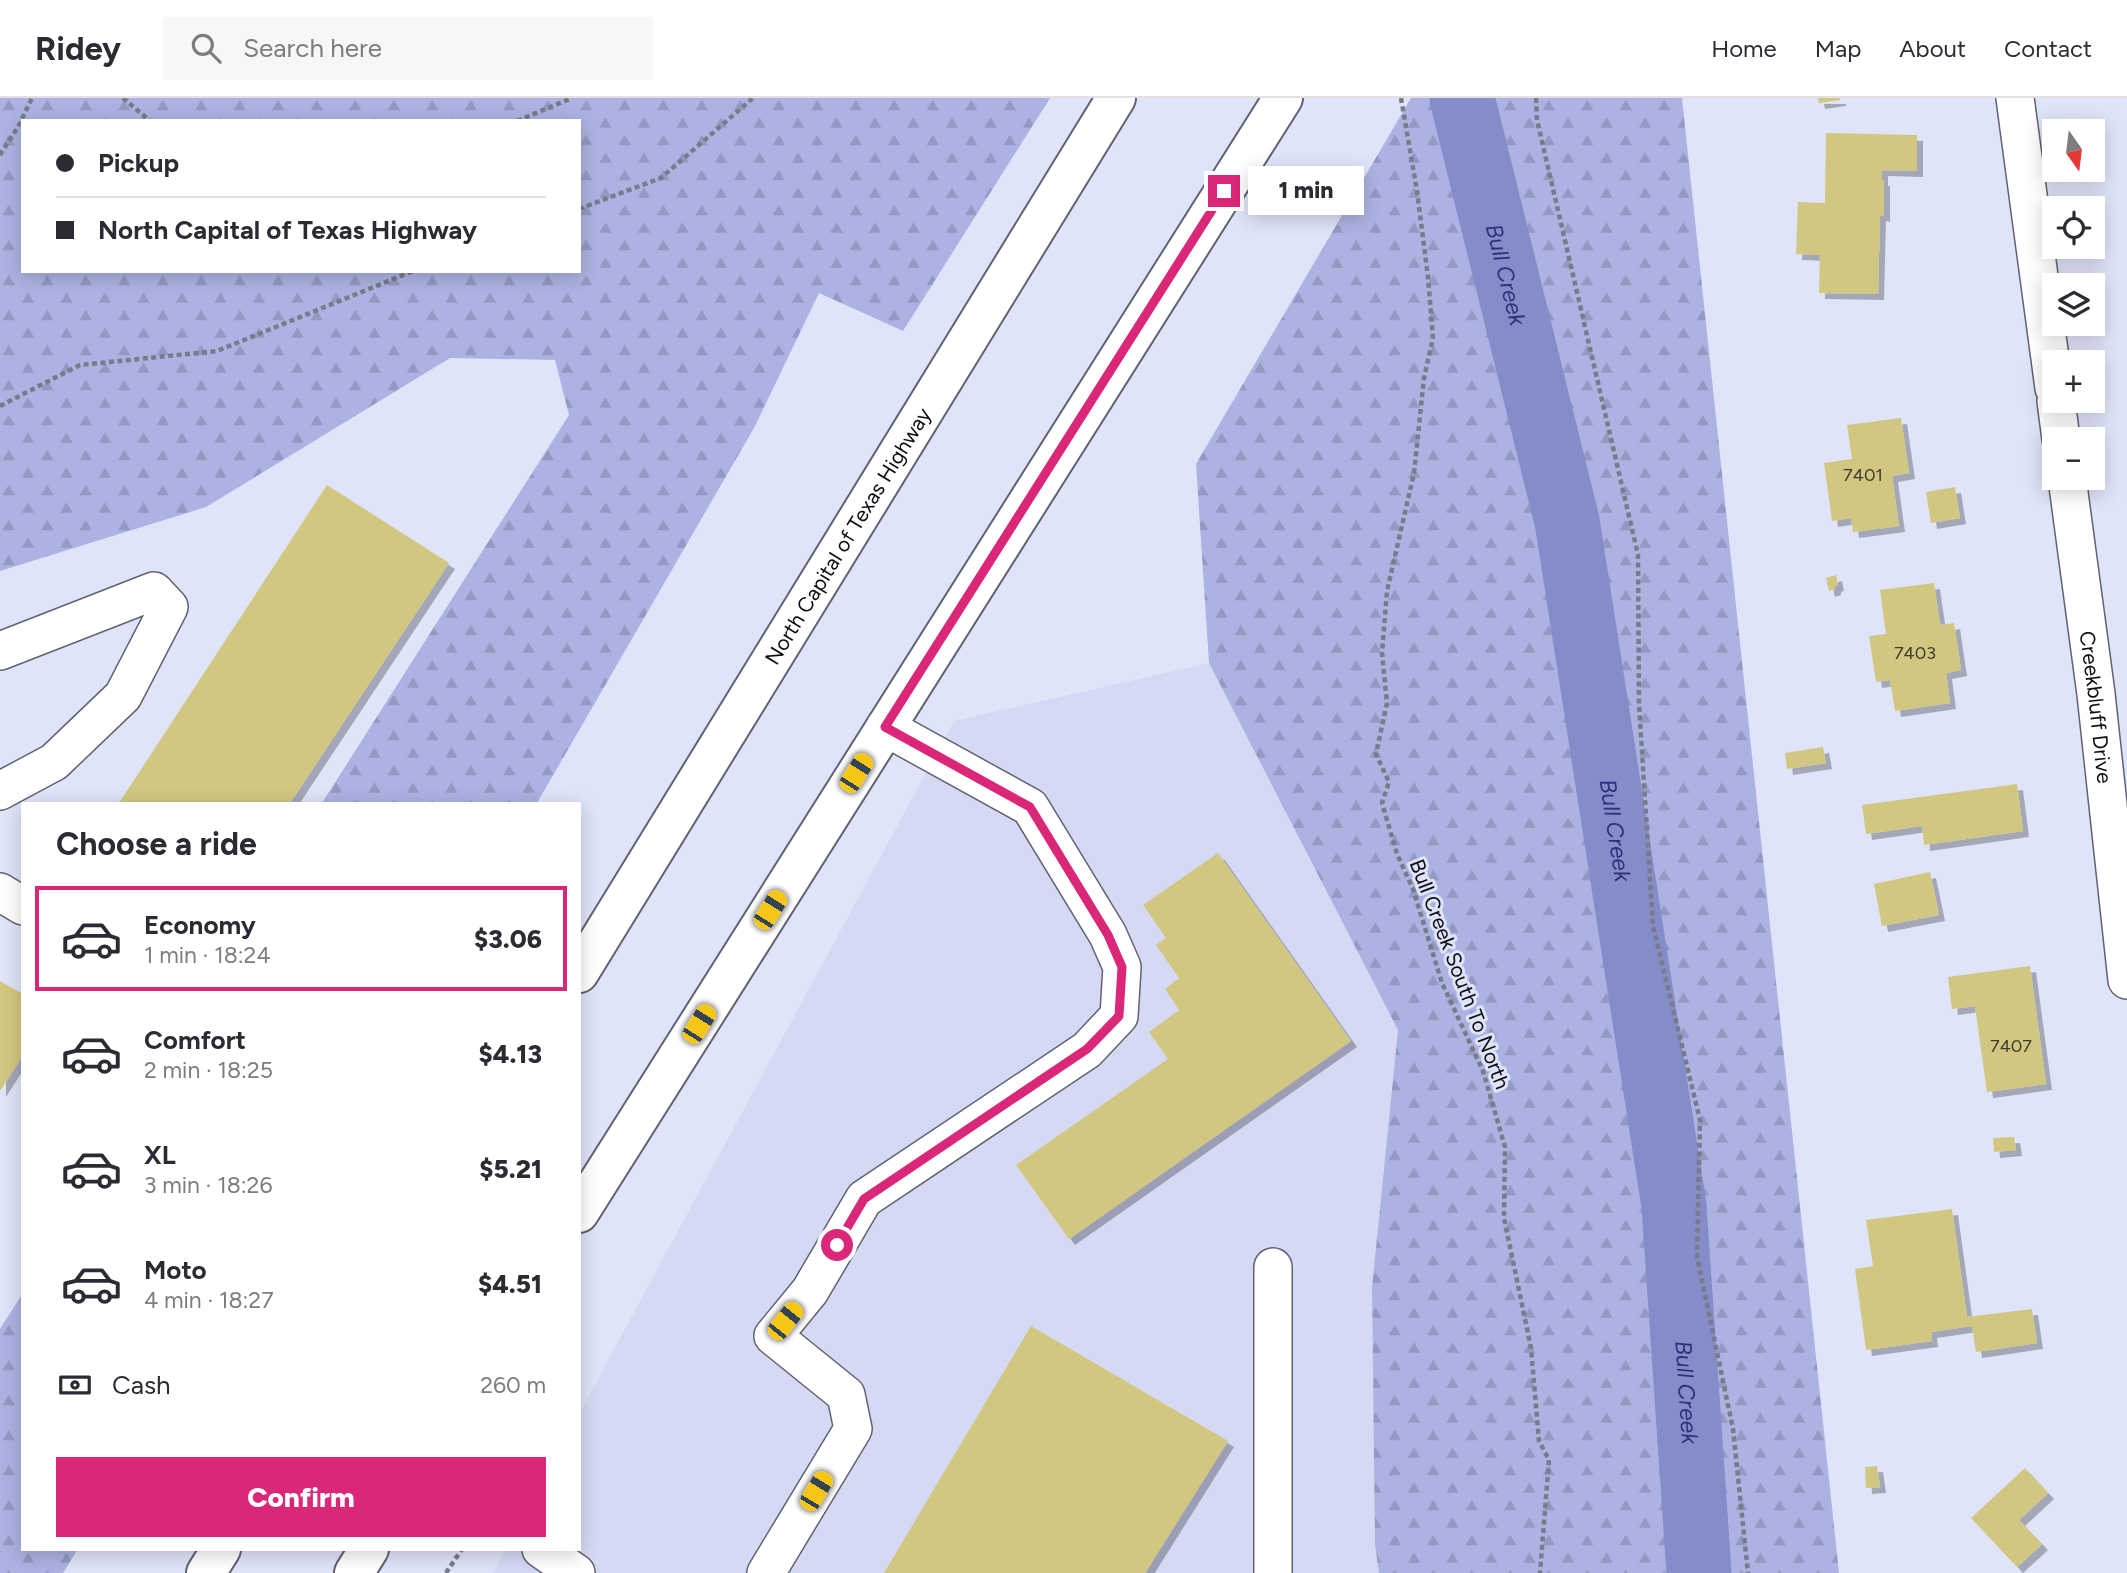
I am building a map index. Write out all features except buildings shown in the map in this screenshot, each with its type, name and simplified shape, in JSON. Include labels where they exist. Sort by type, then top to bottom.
[{"type":"highway","name":"North Capital of Texas Highway","points":[[581,970],[1116,98]]},
{"type":"highway","points":[[581,1210],[1283,98]]},
{"type":"highway","points":[[206,1573],[220,1551]]},
{"type":"highway","points":[[354,1573],[368,1551]]},
{"type":"street","points":[[2015,98],[2049,350]]},
{"type":"street","name":"Creekbluff Drive","points":[[2069,490],[2096,694],[2127,980]]},
{"type":"street","points":[[0,651],[154,591],[169,607],[123,696],[54,762],[0,791]]},
{"type":"street","points":[[766,1573],[853,1429],[846,1395],[773,1336],[810,1291],[864,1199],[1087,1049],[1119,1016],[1122,967],[1108,935],[1030,807],[885,727]]},
{"type":"street","points":[[0,892],[21,905]]},
{"type":"street","points":[[1273,1267],[1273,1573]]},
{"type":"street","points":[[544,1551],[576,1573]]},
{"type":"path","points":[[22,119],[32,98]]},
{"type":"path","points":[[123,98],[148,119]]},
{"type":"path","points":[[522,119],[572,98]]},
{"type":"path","points":[[581,208],[661,178],[753,98]]},
{"type":"path","name":"Bull Creek South To North","points":[[1401,98],[1417,191],[1433,338],[1424,378],[1414,473],[1387,592],[1382,653],[1387,703],[1376,754],[1389,782],[1382,803],[1397,854],[1413,888],[1442,983],[1483,1071],[1505,1147],[1504,1218],[1531,1348],[1539,1441],[1549,1460],[1540,1573]]},
{"type":"path","points":[[1536,98],[1537,120],[1638,555],[1639,704],[1653,926],[1700,1120],[1697,1256],[1733,1429],[1748,1573]]},
{"type":"path","points":[[0,155],[21,121]]},
{"type":"path","points":[[0,406],[80,366],[217,351],[408,273]]},
{"type":"path","points":[[446,1573],[461,1551]]},
{"type":"shaded area","points":[[1209,663],[1398,1030],[1372,1287],[1375,1545],[1379,1573],[493,1573],[505,1551],[581,1551],[581,1410],[954,721]]},
{"type":"green space","points":[[0,98],[1050,98],[903,331],[819,293],[754,428],[538,802],[323,802],[569,415],[555,360],[450,358],[206,507],[0,571]]},
{"type":"green space","points":[[1411,98],[1682,98],[1839,1573],[1379,1573],[1375,1545],[1372,1287],[1398,1030],[1209,663],[1196,464]]},
{"type":"green space","points":[[21,1296],[21,1551],[77,1551],[63,1573],[0,1573],[0,1329]]},
{"type":"waterway","name":"Bull Creek","points":[[1462,98],[1567,521],[1674,1206],[1699,1573]]},
{"type":"route","points":[[837,1245],[864,1199],[1087,1049],[1119,1016],[1122,967],[1108,935],[1030,807],[885,727],[1224,191]]}]
